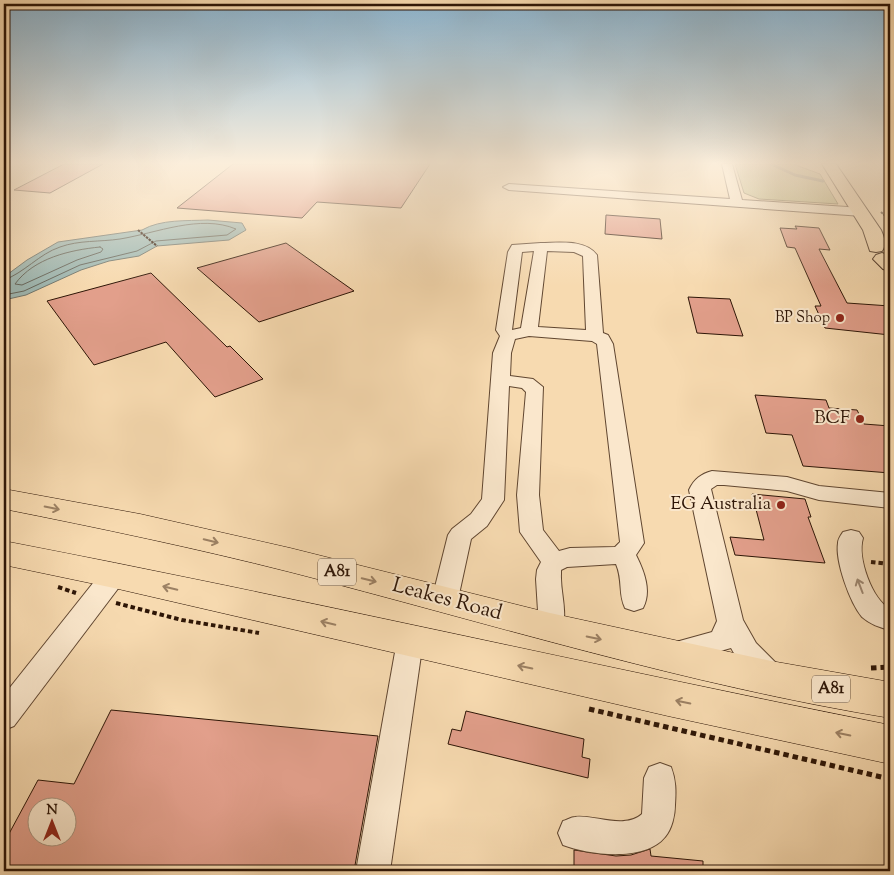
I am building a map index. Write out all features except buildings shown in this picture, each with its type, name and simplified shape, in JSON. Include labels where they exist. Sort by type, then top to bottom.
[{"type":"highway","name":"Leakes Road","points":[[4,499],[149,527],[445,599],[550,628],[771,678],[890,700]]},
{"type":"highway","name":"A81","points":[[4,553],[105,587],[410,641],[890,745]]},
{"type":"main road","points":[[865,205],[881,217],[890,229]]},
{"type":"main road","points":[[870,210],[876,239],[886,256]]},
{"type":"street","points":[[772,205],[870,210]]},
{"type":"street","points":[[508,336],[504,330],[515,252],[517,248],[526,247],[584,250],[590,255],[595,336]]},
{"type":"street","points":[[529,331],[541,248]]},
{"type":"street","points":[[508,336],[529,331],[595,336],[602,339],[605,344],[632,543],[623,553],[612,557],[575,556],[554,562],[548,573],[552,607],[550,628]]},
{"type":"street","points":[[445,599],[460,535],[479,520],[493,500],[502,354],[508,336]]},
{"type":"street","points":[[501,380],[527,383],[534,387],[528,495],[532,532],[554,562]]},
{"type":"street","points":[[771,678],[746,651],[730,620],[700,490],[702,485],[712,478],[784,476],[819,493],[890,500]]},
{"type":"street","points":[[851,538],[849,546],[854,569],[867,604],[873,611],[890,620]]},
{"type":"street","points":[[623,553],[633,575],[634,600]]},
{"type":"street","points":[[4,717],[105,587]]},
{"type":"street","points":[[669,654],[720,641],[726,636],[730,620]]},
{"type":"street","points":[[373,871],[410,641]]},
{"type":"street","points":[[575,834],[606,837],[642,834],[655,824],[658,814],[660,778]]},
{"type":"path","points":[[870,210],[890,220]]},
{"type":"path","points":[[138,230],[157,246]]},
{"type":"path","points":[[49,585],[105,587],[182,620],[265,634]]},
{"type":"path","points":[[588,709],[890,779]]},
{"type":"water","points":[[208,220],[242,223],[246,230],[229,240],[157,246],[139,256],[109,261],[81,270],[26,295],[4,300],[4,277],[27,260],[58,242],[142,230],[149,226],[166,222]]},
{"type":"place","name":"BP Shop","points":[[840,318]]},
{"type":"place","name":"BCF","points":[[860,419]]},
{"type":"place","name":"EG Australia","points":[[781,505]]}]
